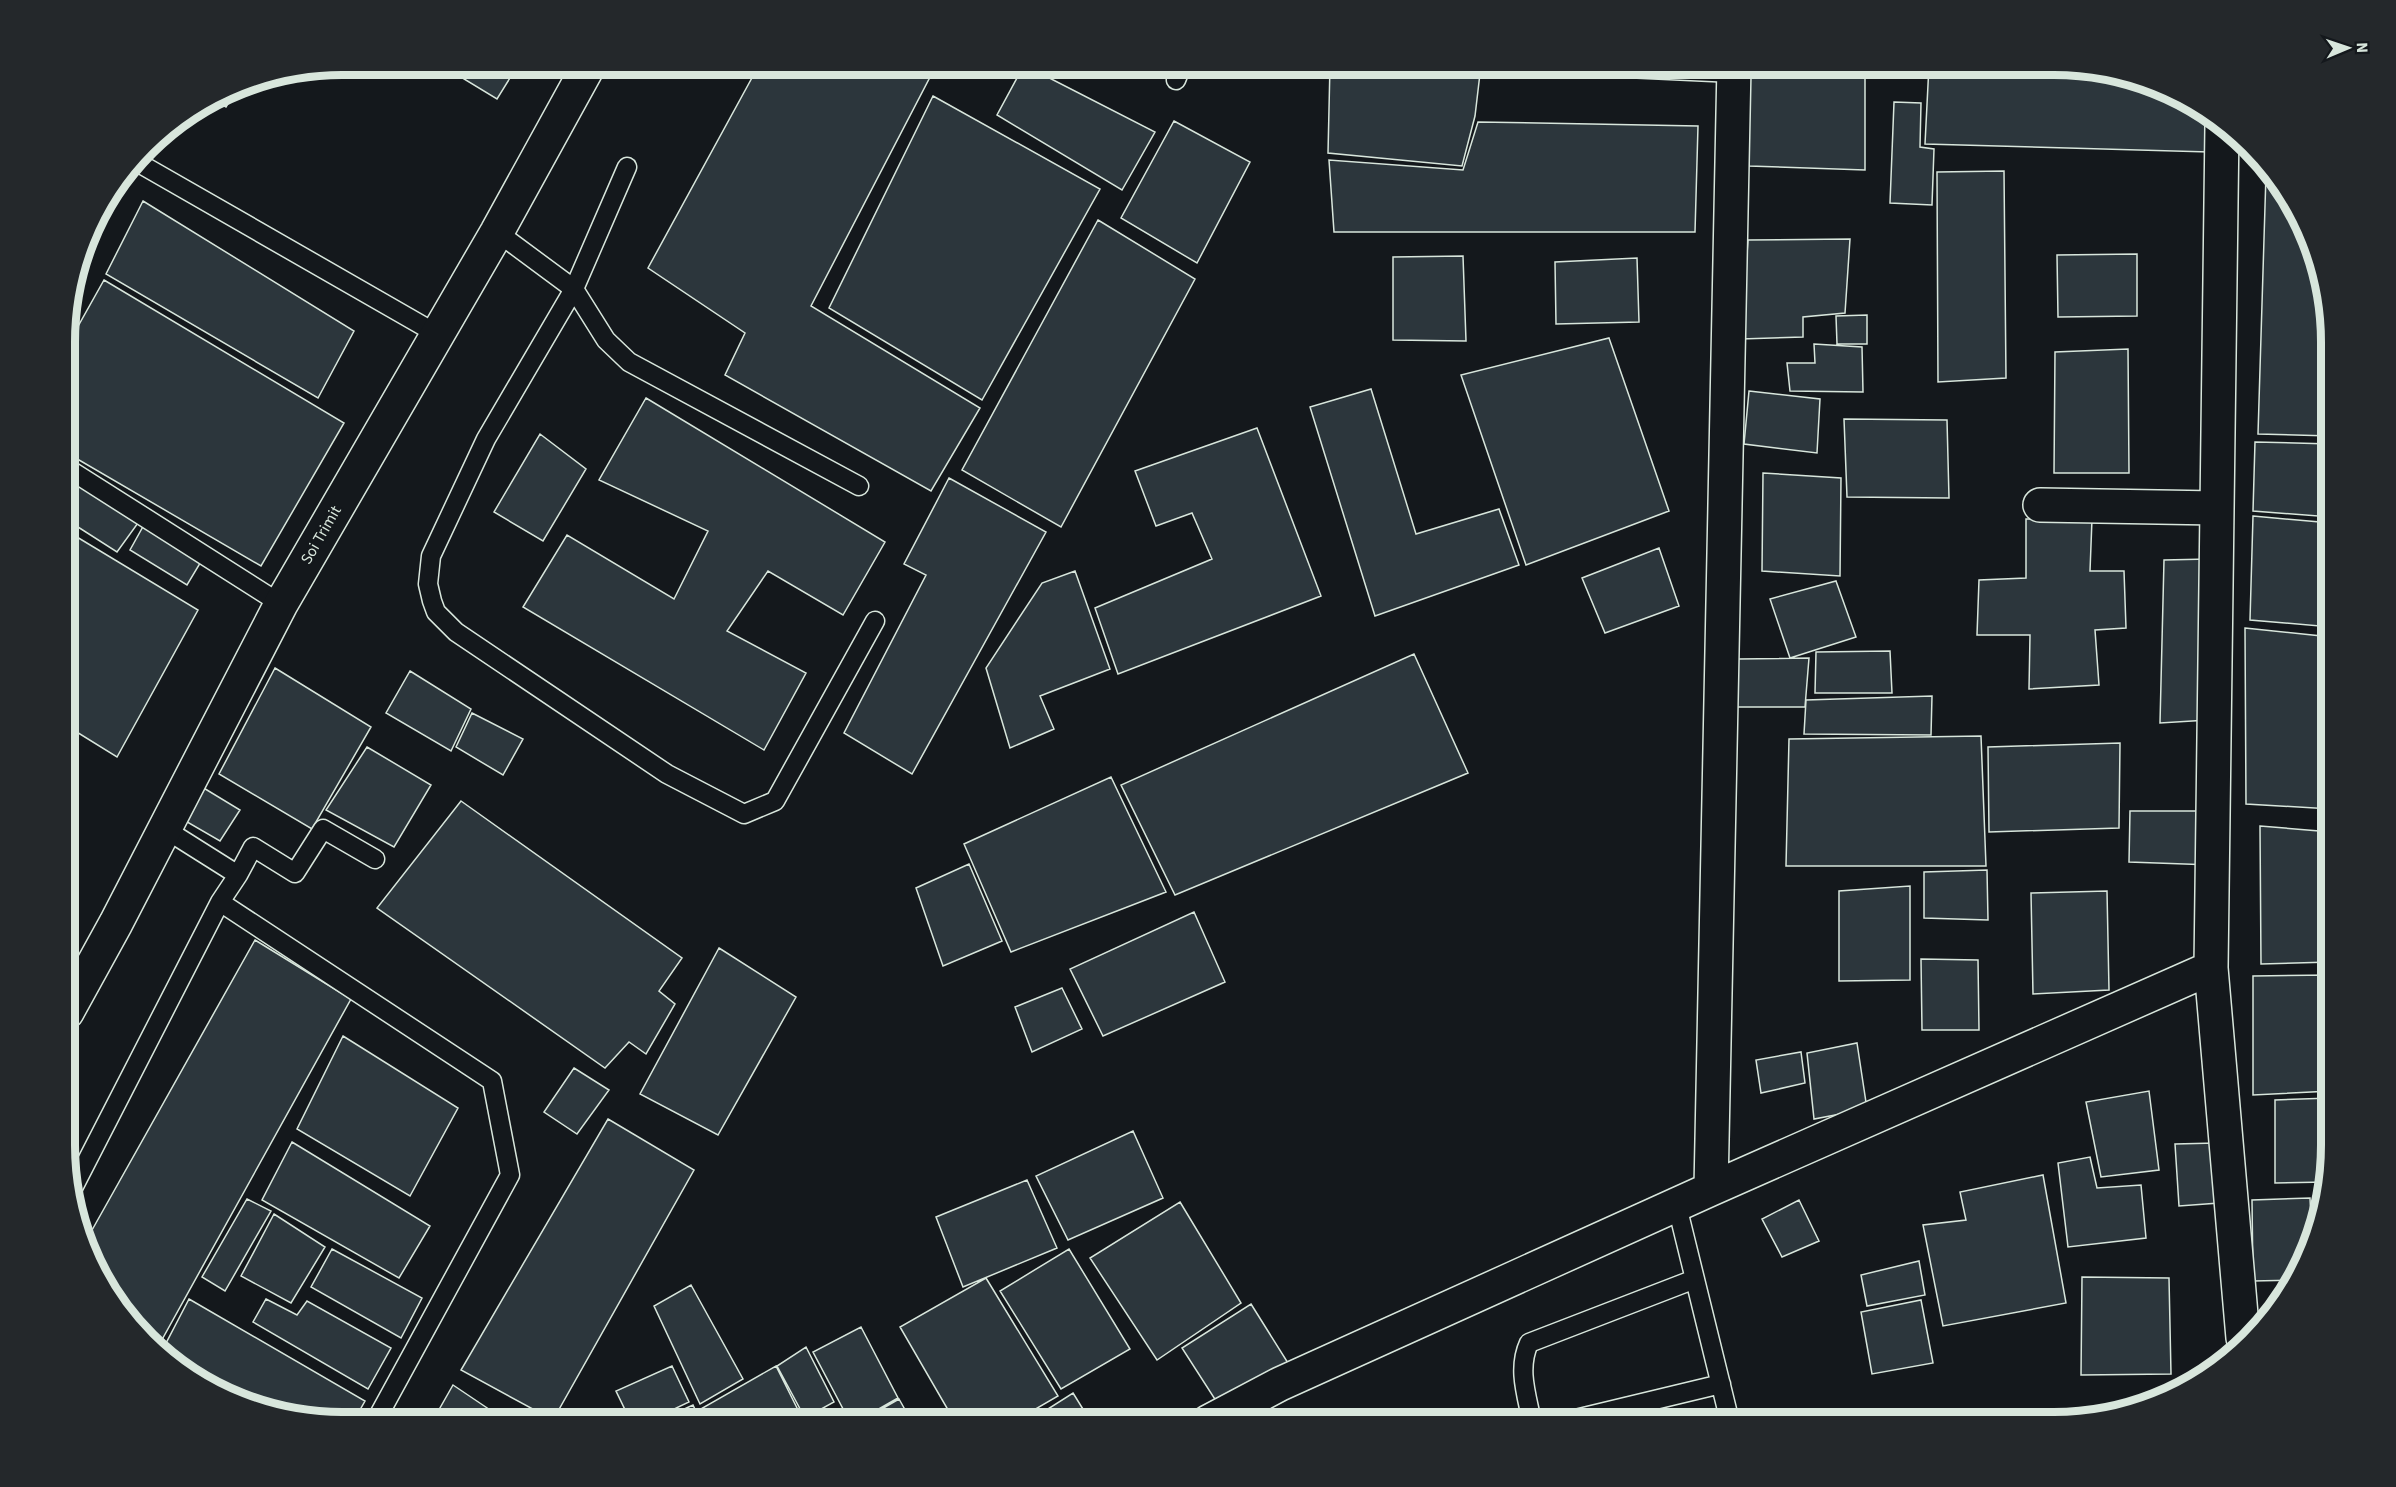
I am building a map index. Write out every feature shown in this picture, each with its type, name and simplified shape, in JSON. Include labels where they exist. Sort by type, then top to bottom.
[{"type":"street","name":"Soi Trimit","points":[[75,997],[281,604],[497,232],[583,75]]},
{"type":"street","points":[[1712,1189],[1734,75]]},
{"type":"street","points":[[2222,135],[2211,968],[2243,1334]]},
{"type":"street","points":[[2040,505],[2217,508]]},
{"type":"street","points":[[1227,1412],[1280,1384],[1712,1189],[2211,968]]},
{"type":"lane","points":[[142,165],[437,334]]},
{"type":"lane","points":[[627,167],[574,289],[486,439],[431,556],[428,584],[436,612],[456,632],[667,774],[744,814],[775,801],[875,621]]},
{"type":"lane","points":[[497,232],[574,289],[606,340],[629,362],[859,486]]},
{"type":"lane","points":[[75,473],[281,604]]},
{"type":"lane","points":[[165,829],[238,875]]},
{"type":"lane","points":[[77,1180],[220,902],[253,847],[295,873],[323,829],[375,859]]},
{"type":"lane","points":[[220,902],[492,1081],[510,1175],[380,1412]]},
{"type":"lane","points":[[1677,1206],[1728,1412]]},
{"type":"lane","points":[[1530,1412],[1522,1374],[1525,1352],[1529,1343],[1695,1279]]},
{"type":"lane","points":[[1605,1412],[1721,1384]]},
{"type":"building","points":[[457,75],[512,75],[497,99]]},
{"type":"building","points":[[754,75],[926,75],[929,79],[811,306],[980,408],[931,491],[725,375],[745,333],[648,268]]},
{"type":"building","points":[[1019,75],[1044,75],[1155,132],[1122,190],[997,115]]},
{"type":"building","points":[[1330,75],[1480,75],[1475,116],[1462,166],[1328,153]]},
{"type":"building","points":[[1749,75],[1865,75],[1865,170],[1749,166]]},
{"type":"building","points":[[1928,75],[2054,75],[2106,80],[2156,95],[2208,125],[2209,152],[1925,144]]},
{"type":"building","points":[[933,96],[1100,189],[982,400],[829,308]]},
{"type":"building","points":[[1894,102],[1921,103],[1920,147],[1934,149],[1932,205],[1890,203]]},
{"type":"building","points":[[1174,121],[1250,162],[1197,263],[1121,218]]},
{"type":"building","points":[[1478,122],[1698,126],[1695,232],[1334,232],[1329,160],[1463,170]]},
{"type":"building","points":[[2004,171],[2006,378],[1938,382],[1937,172]]},
{"type":"building","points":[[2266,180],[2285,209],[2301,240],[2316,290],[2321,342],[2321,436],[2258,434]]},
{"type":"building","points":[[143,201],[354,331],[318,398],[106,274]]},
{"type":"building","points":[[1098,220],[1195,279],[1061,527],[962,470]]},
{"type":"building","points":[[1850,239],[1845,313],[1803,317],[1803,337],[1741,339],[1748,240]]},
{"type":"building","points":[[2137,254],[2137,316],[2058,317],[2057,255]]},
{"type":"building","points":[[1463,256],[1466,341],[1393,340],[1393,257]]},
{"type":"building","points":[[1637,258],[1639,322],[1556,324],[1555,262]]},
{"type":"building","points":[[104,280],[344,423],[261,566],[75,458],[76,331]]},
{"type":"building","points":[[1867,315],[1867,344],[1837,344],[1836,316]]},
{"type":"building","points":[[1609,338],[1669,511],[1526,565],[1461,375]]},
{"type":"building","points":[[1814,344],[1862,347],[1863,392],[1790,391],[1787,363],[1815,363]]},
{"type":"building","points":[[2128,349],[2129,473],[2054,473],[2055,352]]},
{"type":"building","points":[[1371,389],[1416,534],[1499,509],[1519,565],[1375,616],[1310,407]]},
{"type":"building","points":[[1749,391],[1820,399],[1817,453],[1744,444]]},
{"type":"building","points":[[646,398],[885,542],[843,615],[768,571],[727,631],[806,673],[764,750],[523,607],[567,535],[674,599],[708,531],[599,480]]},
{"type":"building","points":[[1844,419],[1947,420],[1949,498],[1847,497]]},
{"type":"building","points":[[1257,428],[1321,596],[1118,674],[1095,608],[1212,559],[1192,513],[1156,526],[1135,471]]},
{"type":"building","points":[[540,434],[586,469],[543,541],[494,512]]},
{"type":"building","points":[[2255,442],[2321,444],[2321,516],[2253,511]]},
{"type":"building","points":[[1763,473],[1841,478],[1840,576],[1762,571]]},
{"type":"building","points":[[949,478],[1046,532],[912,774],[844,733],[926,575],[904,564]]},
{"type":"building","points":[[75,481],[138,523],[117,552],[75,525]]},
{"type":"building","points":[[2253,516],[2321,522],[2321,626],[2250,620]]},
{"type":"building","points":[[2026,519],[2092,519],[2090,571],[2124,571],[2126,628],[2095,630],[2099,685],[2029,689],[2030,635],[1977,635],[1979,580],[2026,578]]},
{"type":"building","points":[[145,523],[202,560],[187,585],[130,550]]},
{"type":"building","points":[[75,536],[198,610],[117,757],[75,731]]},
{"type":"building","points":[[1659,548],[1679,606],[1605,633],[1582,578]]},
{"type":"building","points":[[2209,559],[2208,720],[2160,723],[2164,560]]},
{"type":"building","points":[[1075,571],[1110,669],[1040,696],[1054,729],[1010,748],[986,668],[1042,583]]},
{"type":"building","points":[[1836,581],[1856,637],[1790,658],[1770,599]]},
{"type":"building","points":[[2245,628],[2321,636],[2321,808],[2246,804]]},
{"type":"building","points":[[1890,651],[1892,693],[1815,693],[1816,652]]},
{"type":"building","points":[[1414,654],[1468,773],[1175,895],[1121,785]]},
{"type":"building","points":[[1809,658],[1805,707],[1737,707],[1738,659]]},
{"type":"building","points":[[275,668],[371,727],[312,829],[219,774]]},
{"type":"building","points":[[410,671],[471,709],[451,751],[386,713]]},
{"type":"building","points":[[1932,696],[1931,735],[1804,734],[1806,700]]},
{"type":"building","points":[[472,713],[523,739],[503,775],[456,747]]},
{"type":"building","points":[[1981,736],[1986,866],[1786,866],[1789,739]]},
{"type":"building","points":[[2120,743],[2119,828],[1989,832],[1988,747]]},
{"type":"building","points":[[367,747],[431,785],[394,847],[326,810]]},
{"type":"building","points":[[1111,777],[1166,892],[1011,952],[964,844]]},
{"type":"building","points":[[202,787],[240,810],[220,841],[182,819]]},
{"type":"building","points":[[461,801],[682,958],[659,991],[675,1004],[646,1054],[629,1042],[605,1068],[377,908]]},
{"type":"building","points":[[2130,811],[2207,811],[2212,865],[2129,862]]},
{"type":"building","points":[[2260,826],[2321,831],[2321,962],[2261,964]]},
{"type":"building","points":[[969,864],[1002,941],[943,966],[916,888]]},
{"type":"building","points":[[1987,870],[1988,920],[1924,918],[1924,872]]},
{"type":"building","points":[[1910,886],[1910,980],[1839,981],[1839,891]]},
{"type":"building","points":[[2107,891],[2109,990],[2033,994],[2031,893]]},
{"type":"building","points":[[1194,912],[1225,982],[1103,1036],[1070,969]]},
{"type":"building","points":[[255,940],[351,999],[161,1341],[141,1321],[120,1293],[90,1234]]},
{"type":"building","points":[[719,948],[796,997],[718,1135],[640,1094]]},
{"type":"building","points":[[1921,959],[1978,960],[1979,1030],[1922,1030]]},
{"type":"building","points":[[2321,975],[2321,1092],[2253,1095],[2253,976]]},
{"type":"building","points":[[1062,988],[1082,1029],[1032,1052],[1015,1007]]},
{"type":"building","points":[[343,1036],[458,1108],[410,1196],[297,1129]]},
{"type":"building","points":[[1857,1043],[1867,1109],[1814,1119],[1807,1053]]},
{"type":"building","points":[[1801,1052],[1805,1083],[1761,1093],[1756,1060]]},
{"type":"building","points":[[574,1068],[609,1090],[577,1134],[544,1112]]},
{"type":"building","points":[[2149,1091],[2159,1170],[2101,1177],[2086,1102]]},
{"type":"building","points":[[2321,1098],[2319,1182],[2275,1183],[2275,1100]]},
{"type":"building","points":[[608,1119],[694,1170],[558,1412],[538,1412],[461,1370]]},
{"type":"building","points":[[1133,1131],[1163,1198],[1068,1240],[1036,1176]]},
{"type":"building","points":[[292,1142],[430,1226],[399,1278],[262,1200]]},
{"type":"building","points":[[2216,1143],[2219,1203],[2179,1206],[2175,1144]]},
{"type":"building","points":[[2090,1157],[2097,1188],[2141,1185],[2146,1238],[2068,1247],[2058,1163]]},
{"type":"building","points":[[2043,1175],[2066,1303],[1943,1326],[1923,1225],[1966,1220],[1960,1192]]},
{"type":"building","points":[[1027,1180],[1057,1248],[963,1287],[936,1217]]},
{"type":"building","points":[[2310,1198],[2311,1218],[2307,1231],[2284,1280],[2253,1281],[2252,1200]]},
{"type":"building","points":[[247,1199],[271,1211],[225,1291],[202,1277]]},
{"type":"building","points":[[1799,1200],[1819,1241],[1782,1257],[1762,1219]]},
{"type":"building","points":[[1180,1202],[1241,1303],[1157,1360],[1090,1258]]},
{"type":"building","points":[[274,1214],[325,1247],[291,1303],[241,1276]]},
{"type":"building","points":[[332,1249],[422,1298],[401,1338],[311,1287]]},
{"type":"building","points":[[1069,1249],[1130,1349],[1061,1389],[1000,1291]]},
{"type":"building","points":[[1919,1261],[1925,1295],[1867,1306],[1861,1275]]},
{"type":"building","points":[[2082,1277],[2169,1278],[2171,1374],[2081,1375]]},
{"type":"building","points":[[986,1278],[1058,1396],[1030,1412],[949,1412],[900,1327]]},
{"type":"building","points":[[691,1285],[743,1379],[700,1404],[654,1306]]},
{"type":"building","points":[[189,1299],[365,1401],[359,1412],[307,1410],[273,1403],[240,1392],[209,1376],[165,1345]]},
{"type":"building","points":[[266,1299],[297,1315],[307,1301],[391,1348],[368,1389],[253,1322]]},
{"type":"building","points":[[1921,1300],[1933,1363],[1872,1374],[1861,1312]]},
{"type":"building","points":[[1251,1304],[1288,1363],[1218,1404],[1182,1348]]},
{"type":"building","points":[[861,1327],[898,1398],[874,1412],[845,1412],[813,1352]]},
{"type":"building","points":[[806,1347],[834,1402],[816,1412],[802,1412],[777,1366]]},
{"type":"building","points":[[672,1366],[689,1402],[668,1412],[626,1412],[616,1391]]},
{"type":"building","points":[[776,1366],[799,1412],[700,1412],[699,1410]]},
{"type":"building","points":[[453,1385],[493,1412],[438,1412]]},
{"type":"building","points":[[1073,1393],[1085,1412],[1043,1412]]},
{"type":"building","points":[[899,1399],[906,1412],[876,1412]]},
{"type":"building","points":[[693,1405],[696,1412],[678,1412]]}]
